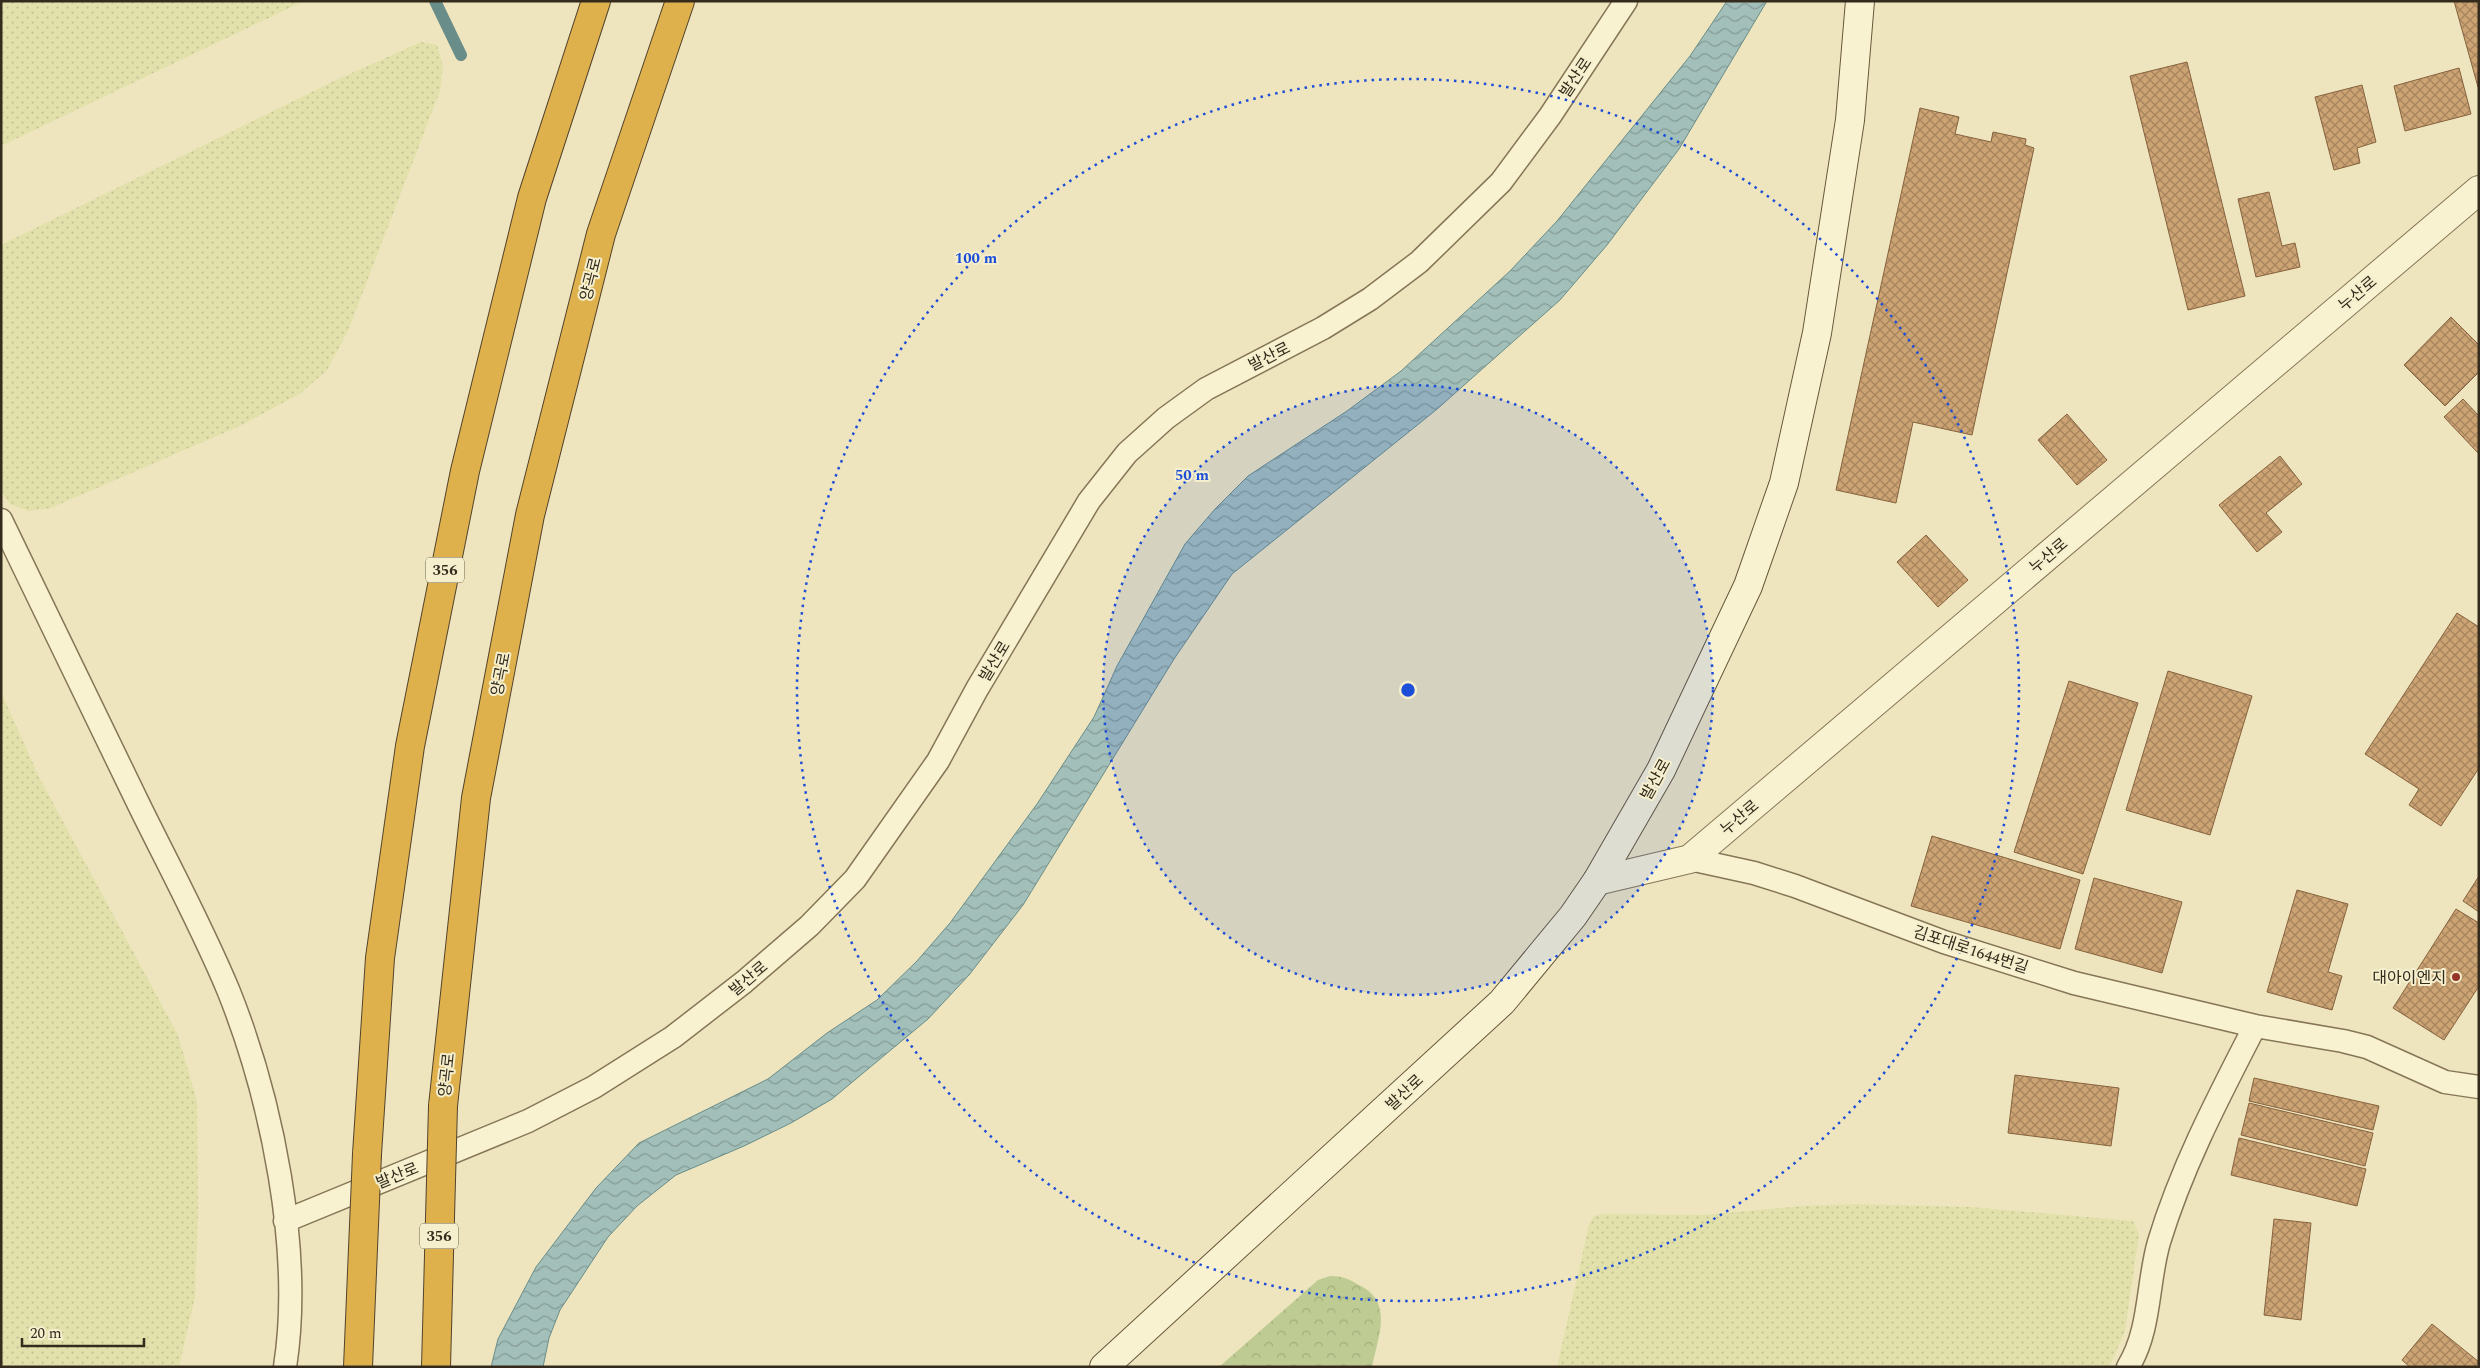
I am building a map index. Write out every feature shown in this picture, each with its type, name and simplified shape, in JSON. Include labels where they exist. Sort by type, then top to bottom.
[{"type":"highway","name":"356","points":[[358,1367],[367,1154],[380,958],[410,746],[465,471],[532,198],[596,1]]},
{"type":"highway","name":"양곡로","points":[[436,1367],[443,1106],[476,798],[530,516],[601,234],[680,1]]},
{"type":"street","name":"발산로","points":[[1104,1367],[1502,1002],[1573,916],[1597,881],[1661,770],[1748,586],[1784,483],[1816,333],[1850,120],[1860,1]]},
{"type":"street","name":"누산로","points":[[1597,881],[1690,859],[2479,190]]},
{"type":"lane","name":"발산로","points":[[285,1221],[528,1121],[594,1087],[673,1037],[744,982],[809,926],[856,879],[928,777],[1089,501],[1128,453],[1166,418],[1206,389],[1323,328],[1370,299],[1419,262],[1501,182],[1550,116],[1626,1]]},
{"type":"lane","points":[[1,520],[229,992],[258,1079],[282,1182],[290,1280],[290,1327],[285,1367]]},
{"type":"lane","name":"김포대로1644번길","points":[[1690,859],[1770,878],[1944,942],[2074,983],[2255,1026],[2359,1045],[2445,1082],[2479,1087]]},
{"type":"lane","points":[[2128,1367],[2135,1356],[2144,1331],[2147,1296],[2158,1243],[2180,1181],[2210,1115],[2255,1026]]},
{"type":"shaded area","points":[[1,1],[304,1],[1,146]]},
{"type":"shaded area","points":[[421,42],[437,45],[443,66],[440,91],[348,331],[327,370],[301,393],[242,425],[51,508],[29,511],[10,504],[1,491],[1,245],[334,81]]},
{"type":"shaded area","points":[[1,692],[39,777],[178,1035],[197,1101],[198,1210],[195,1297],[179,1367],[1,1367]]},
{"type":"shaded area","points":[[1854,1204],[1970,1207],[2133,1221],[2139,1234],[2125,1331],[2113,1359],[2108,1367],[1557,1367],[1589,1225],[1594,1216],[1604,1214],[1703,1215],[1803,1206]]},
{"type":"green space","points":[[1330,1276],[1342,1277],[1352,1281],[1370,1292],[1377,1301],[1381,1321],[1372,1367],[1219,1367],[1318,1280]]},
{"type":"water","points":[[1727,1],[1767,1],[1679,149],[1607,245],[1560,300],[1436,410],[1232,574],[1174,659],[1023,905],[969,975],[928,1019],[832,1099],[791,1123],[744,1146],[676,1175],[637,1206],[608,1237],[560,1310],[549,1338],[543,1367],[491,1367],[498,1339],[536,1267],[596,1188],[639,1143],[768,1079],[827,1033],[877,1000],[917,961],[950,923],[1037,804],[1094,717],[1117,666],[1185,544],[1215,509],[1248,476],[1347,411],[1401,371],[1510,271],[1557,221],[1690,56]]},
{"type":"building","points":[[2454,1],[2479,1],[2478,87]]},
{"type":"building","points":[[2187,62],[2245,296],[2188,310],[2130,76]]},
{"type":"building","points":[[2459,68],[2471,114],[2405,131],[2394,86]]},
{"type":"building","points":[[2362,85],[2376,142],[2357,148],[2360,163],[2334,170],[2315,97]]},
{"type":"building","points":[[1920,108],[1959,117],[1955,134],[1991,142],[1993,132],[2026,139],[2025,145],[2034,148],[1972,435],[1913,422],[1896,503],[1836,490]]},
{"type":"building","points":[[2269,192],[2282,246],[2295,243],[2300,267],[2256,277],[2238,199]]},
{"type":"building","points":[[2451,317],[2479,345],[2479,372],[2445,406],[2404,365]]},
{"type":"building","points":[[2463,399],[2479,416],[2479,454],[2444,417]]},
{"type":"building","points":[[2067,414],[2107,460],[2077,485],[2038,440]]},
{"type":"building","points":[[2280,456],[2302,484],[2266,513],[2282,532],[2257,552],[2219,505]]},
{"type":"building","points":[[1926,535],[1968,580],[1938,607],[1897,562]]},
{"type":"building","points":[[2457,613],[2479,627],[2479,768],[2441,826],[2409,805],[2419,789],[2365,754]]},
{"type":"building","points":[[2168,671],[2252,696],[2210,835],[2126,810]]},
{"type":"building","points":[[2069,681],[2138,703],[2083,874],[2014,852]]},
{"type":"building","points":[[1932,836],[2080,880],[2060,949],[1911,906]]},
{"type":"building","points":[[2479,876],[2479,912],[2463,901]]},
{"type":"building","points":[[2094,878],[2182,902],[2162,973],[2075,949]]},
{"type":"building","points":[[2297,890],[2348,904],[2328,972],[2342,976],[2332,1010],[2267,992]]},
{"type":"building","points":[[2456,909],[2479,923],[2479,986],[2444,1040],[2393,1008]]},
{"type":"building","points":[[2015,1075],[2119,1088],[2111,1146],[2008,1133]]},
{"type":"building","points":[[2254,1078],[2379,1106],[2373,1130],[2249,1101]]},
{"type":"building","points":[[2249,1103],[2373,1133],[2365,1166],[2241,1135]]},
{"type":"building","points":[[2239,1138],[2366,1169],[2357,1206],[2231,1175]]},
{"type":"building","points":[[2274,1219],[2311,1223],[2301,1320],[2264,1315]]},
{"type":"building","points":[[2432,1324],[2479,1362],[2479,1367],[2410,1367],[2402,1360]]},
{"type":"waterway","points":[[435,1],[461,55]]},
{"type":"place","name":"대아이엔지","points":[[2456,977]]}]
